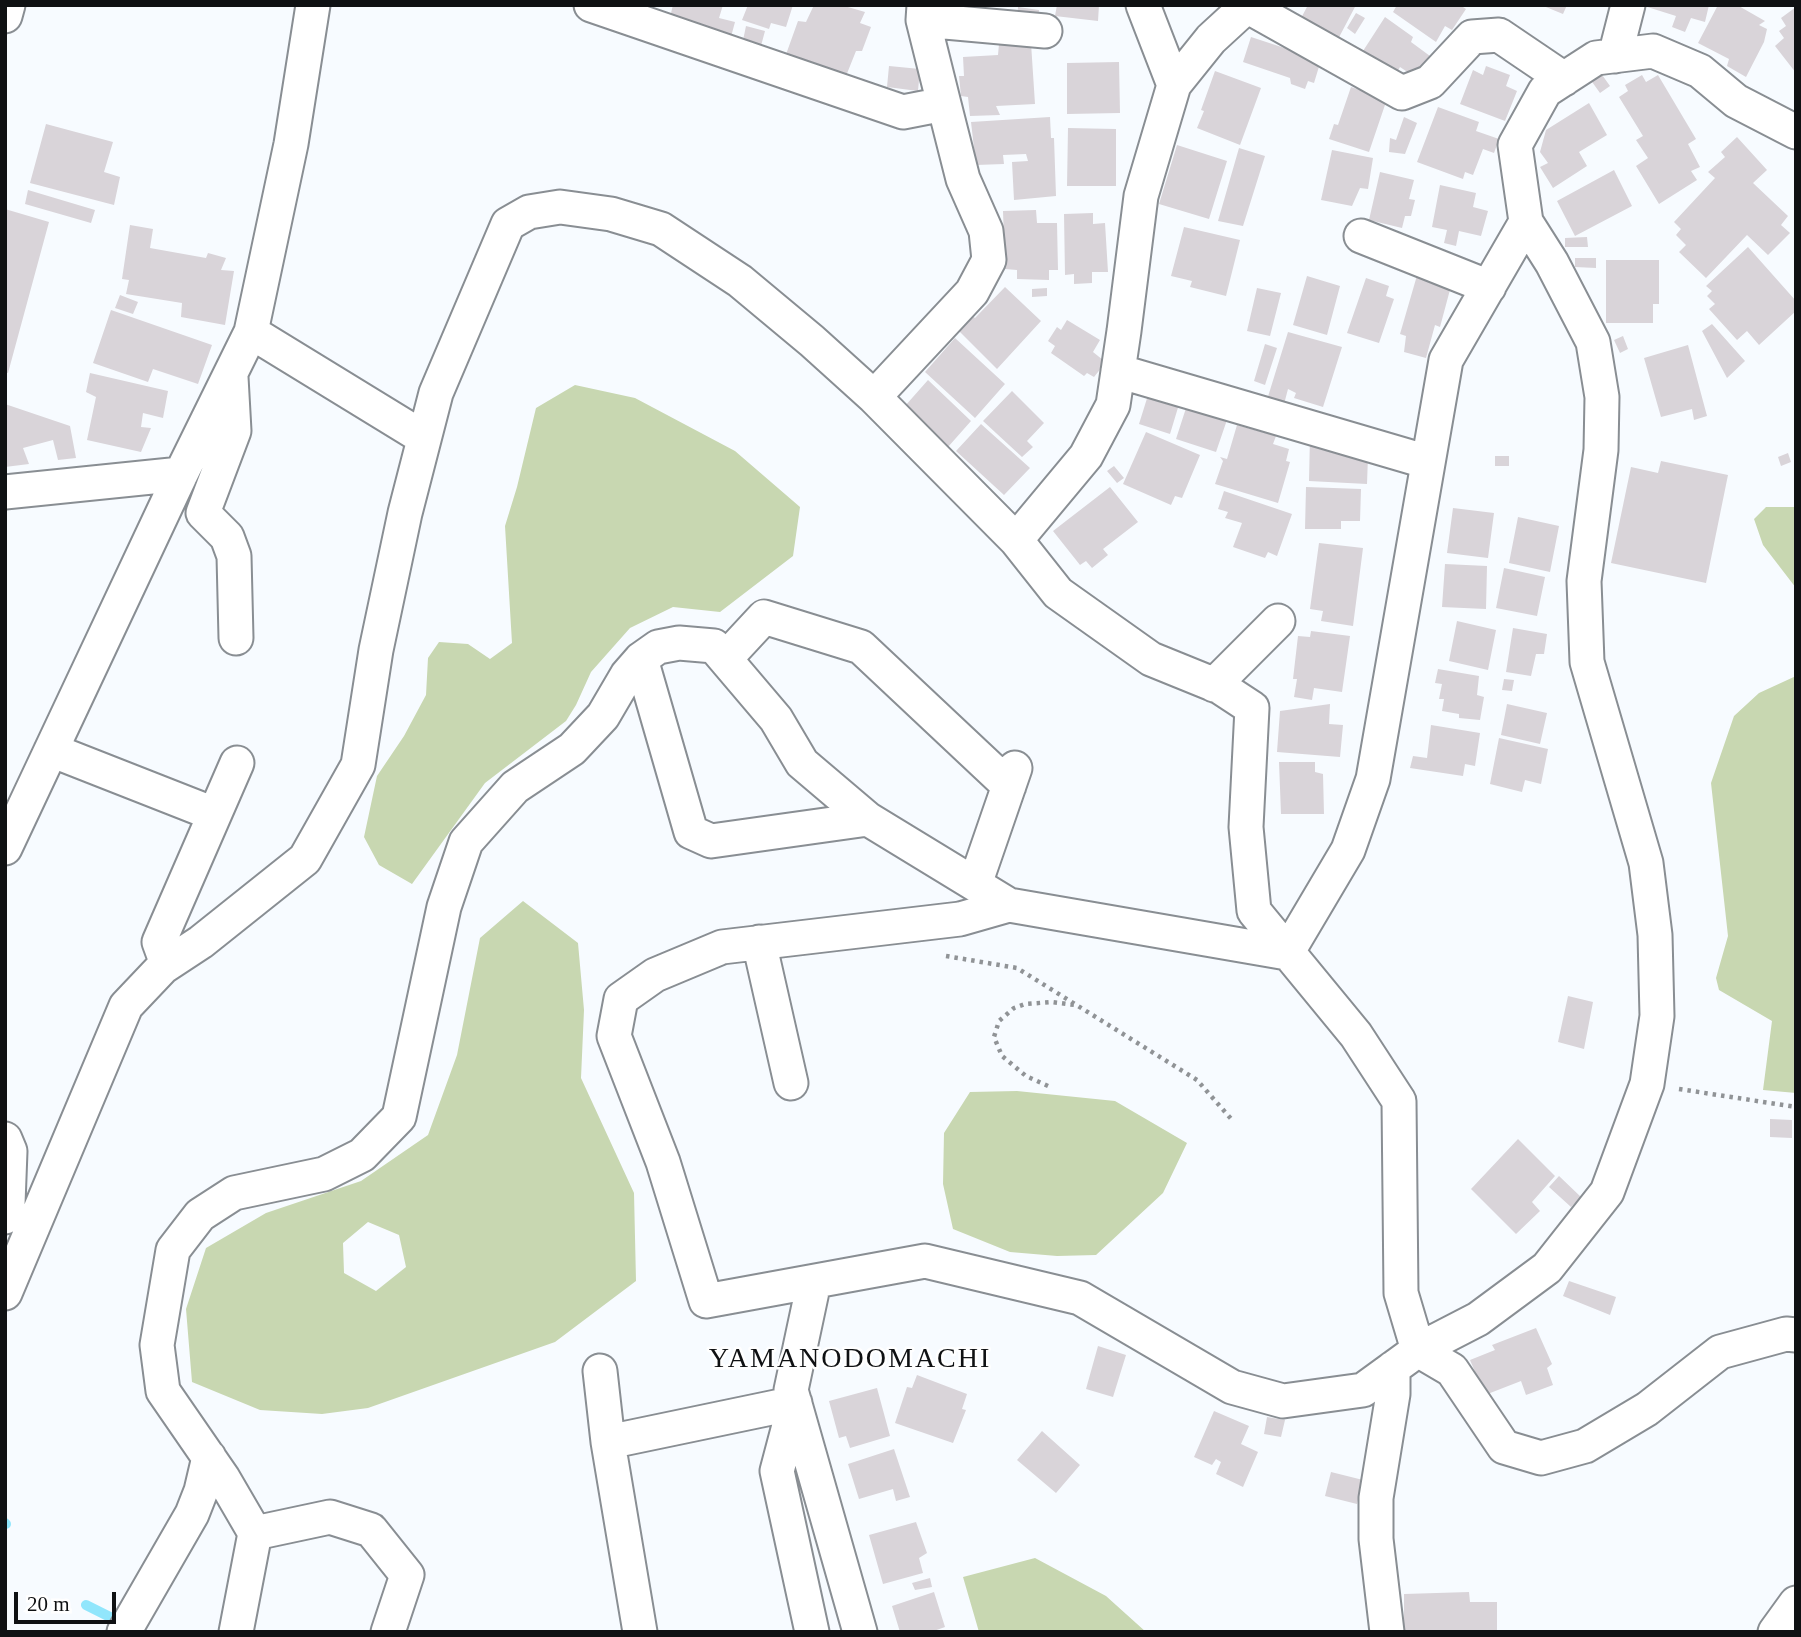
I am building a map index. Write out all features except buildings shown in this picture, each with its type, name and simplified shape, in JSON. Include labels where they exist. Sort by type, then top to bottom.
[{"type":"street","points":[[5,16],[8,5]]},
{"type":"street","points":[[5,848],[251,332],[290,144],[313,5]]},
{"type":"street","points":[[591,5],[903,112],[944,104]]},
{"type":"street","points":[[1143,5],[1174,85]]},
{"type":"street","points":[[1615,55],[1628,5]]},
{"type":"street","points":[[1016,540],[1086,456],[1113,405],[1141,196],[1174,85],[1211,39],[1247,6],[1402,93],[1430,82],[1472,37],[1499,35],[1564,79]]},
{"type":"street","points":[[874,397],[972,292],[989,260],[986,231],[963,179],[924,13],[1045,31]]},
{"type":"street","points":[[1009,905],[960,919],[722,947],[655,975],[621,999],[614,1036],[663,1162],[706,1301],[925,1261],[1080,1298],[1232,1387],[1283,1401],[1363,1390],[1406,1359],[1478,1319],[1547,1268],[1607,1192],[1647,1084],[1657,1016],[1655,935],[1646,863],[1587,662],[1584,581],[1601,450],[1602,397],[1592,342],[1552,263],[1526,222],[1515,145],[1545,91],[1596,58],[1653,51],[1700,71],[1736,101],[1796,132]]},
{"type":"street","points":[[5,1293],[126,1006],[167,964],[201,942],[305,859],[358,765],[376,650],[405,513],[436,393],[508,224],[529,212],[560,207],[611,214],[661,229],[740,281],[812,341],[874,397],[1016,540],[1058,593],[1151,659],[1214,685],[1252,708],[1246,827],[1254,911],[1356,1035],[1399,1101],[1401,1293],[1406,1359],[1393,1394],[1376,1498],[1376,1539],[1387,1632]]},
{"type":"street","points":[[1287,953],[1348,850],[1373,779],[1447,360],[1526,222]]},
{"type":"street","points":[[1361,236],[1489,287]]},
{"type":"street","points":[[251,332],[424,438]]},
{"type":"street","points":[[1118,371],[1428,462]]},
{"type":"street","points":[[231,373],[234,431],[203,513],[227,537],[234,556],[236,638]]},
{"type":"street","points":[[5,492],[181,474]]},
{"type":"street","points":[[725,659],[764,617],[861,647],[1012,777],[975,884]]},
{"type":"street","points":[[1214,685],[1278,621]]},
{"type":"street","points":[[236,1632],[255,1532],[209,1457],[163,1391],[157,1345],[173,1250],[200,1215],[234,1193],[324,1174],[362,1155],[398,1117],[444,906],[466,842],[515,787],[572,750],[603,716],[627,675],[641,659],[658,647],[679,643],[714,646],[776,719],[802,762],[868,819],[1009,905],[1287,953]]},
{"type":"street","points":[[641,659],[691,832],[711,841],[868,819]]},
{"type":"street","points":[[51,750],[215,814]]},
{"type":"street","points":[[167,964],[159,942],[237,763]]},
{"type":"street","points":[[759,942],[791,1083]]},
{"type":"street","points":[[5,1139],[10,1151],[5,1217]]},
{"type":"street","points":[[814,1282],[792,1390],[860,1632]]},
{"type":"street","points":[[1406,1359],[1452,1370],[1504,1447],[1541,1458],[1586,1446],[1647,1409],[1720,1352],[1786,1334],[1796,1335]]},
{"type":"street","points":[[600,1371],[608,1442],[640,1632]]},
{"type":"street","points":[[608,1442],[794,1403]]},
{"type":"street","points":[[794,1403],[777,1471],[812,1632]]},
{"type":"street","points":[[124,1632],[192,1514],[209,1457]]},
{"type":"street","points":[[255,1532],[330,1517],[371,1530],[407,1575],[388,1632]]},
{"type":"street","points":[[1775,1632],[1796,1603]]},
{"type":"path","points":[[910,926],[929,954],[1017,968],[1197,1080],[1233,1121]]},
{"type":"path","points":[[1048,1086],[1026,1076],[1002,1056],[994,1037],[999,1021],[1014,1008],[1026,1004],[1052,1002],[1077,1006]]},
{"type":"path","points":[[1647,1084],[1796,1107]]},
{"type":"green space","points":[[575,385],[635,398],[735,451],[800,507],[793,556],[720,612],[673,607],[630,628],[591,672],[566,721],[485,783],[412,884],[379,865],[364,837],[377,776],[404,736],[426,695],[428,658],[439,642],[468,644],[490,659],[512,643],[505,526],[536,408]]},
{"type":"green space","points":[[1766,507],[1796,507],[1796,588],[1763,545],[1754,519]]},
{"type":"green space","points":[[1796,676],[1796,1093],[1763,1090],[1772,1021],[1719,990],[1716,978],[1728,936],[1711,783],[1734,716],[1759,693]]},
{"type":"green space","points":[[523,901],[578,943],[584,1010],[581,1078],[634,1193],[636,1281],[555,1342],[368,1408],[322,1414],[260,1410],[192,1382],[186,1309],[206,1248],[266,1213],[361,1181],[428,1135],[457,1055],[480,938]],"holes":[[[368,1222],[399,1235],[406,1267],[376,1291],[344,1273],[343,1243]]]},
{"type":"green space","points":[[1017,1091],[1115,1101],[1187,1143],[1163,1193],[1096,1255],[1057,1256],[1010,1252],[953,1229],[943,1184],[944,1133],[970,1092]]},
{"type":"green space","points":[[1035,1558],[1106,1596],[1146,1632],[979,1632],[963,1577]]},
{"type":"waterway","points":[[86,1605],[118,1621]]},
{"type":"district","name":"YAMANODOMACHI","points":[[850,1360]]}]
